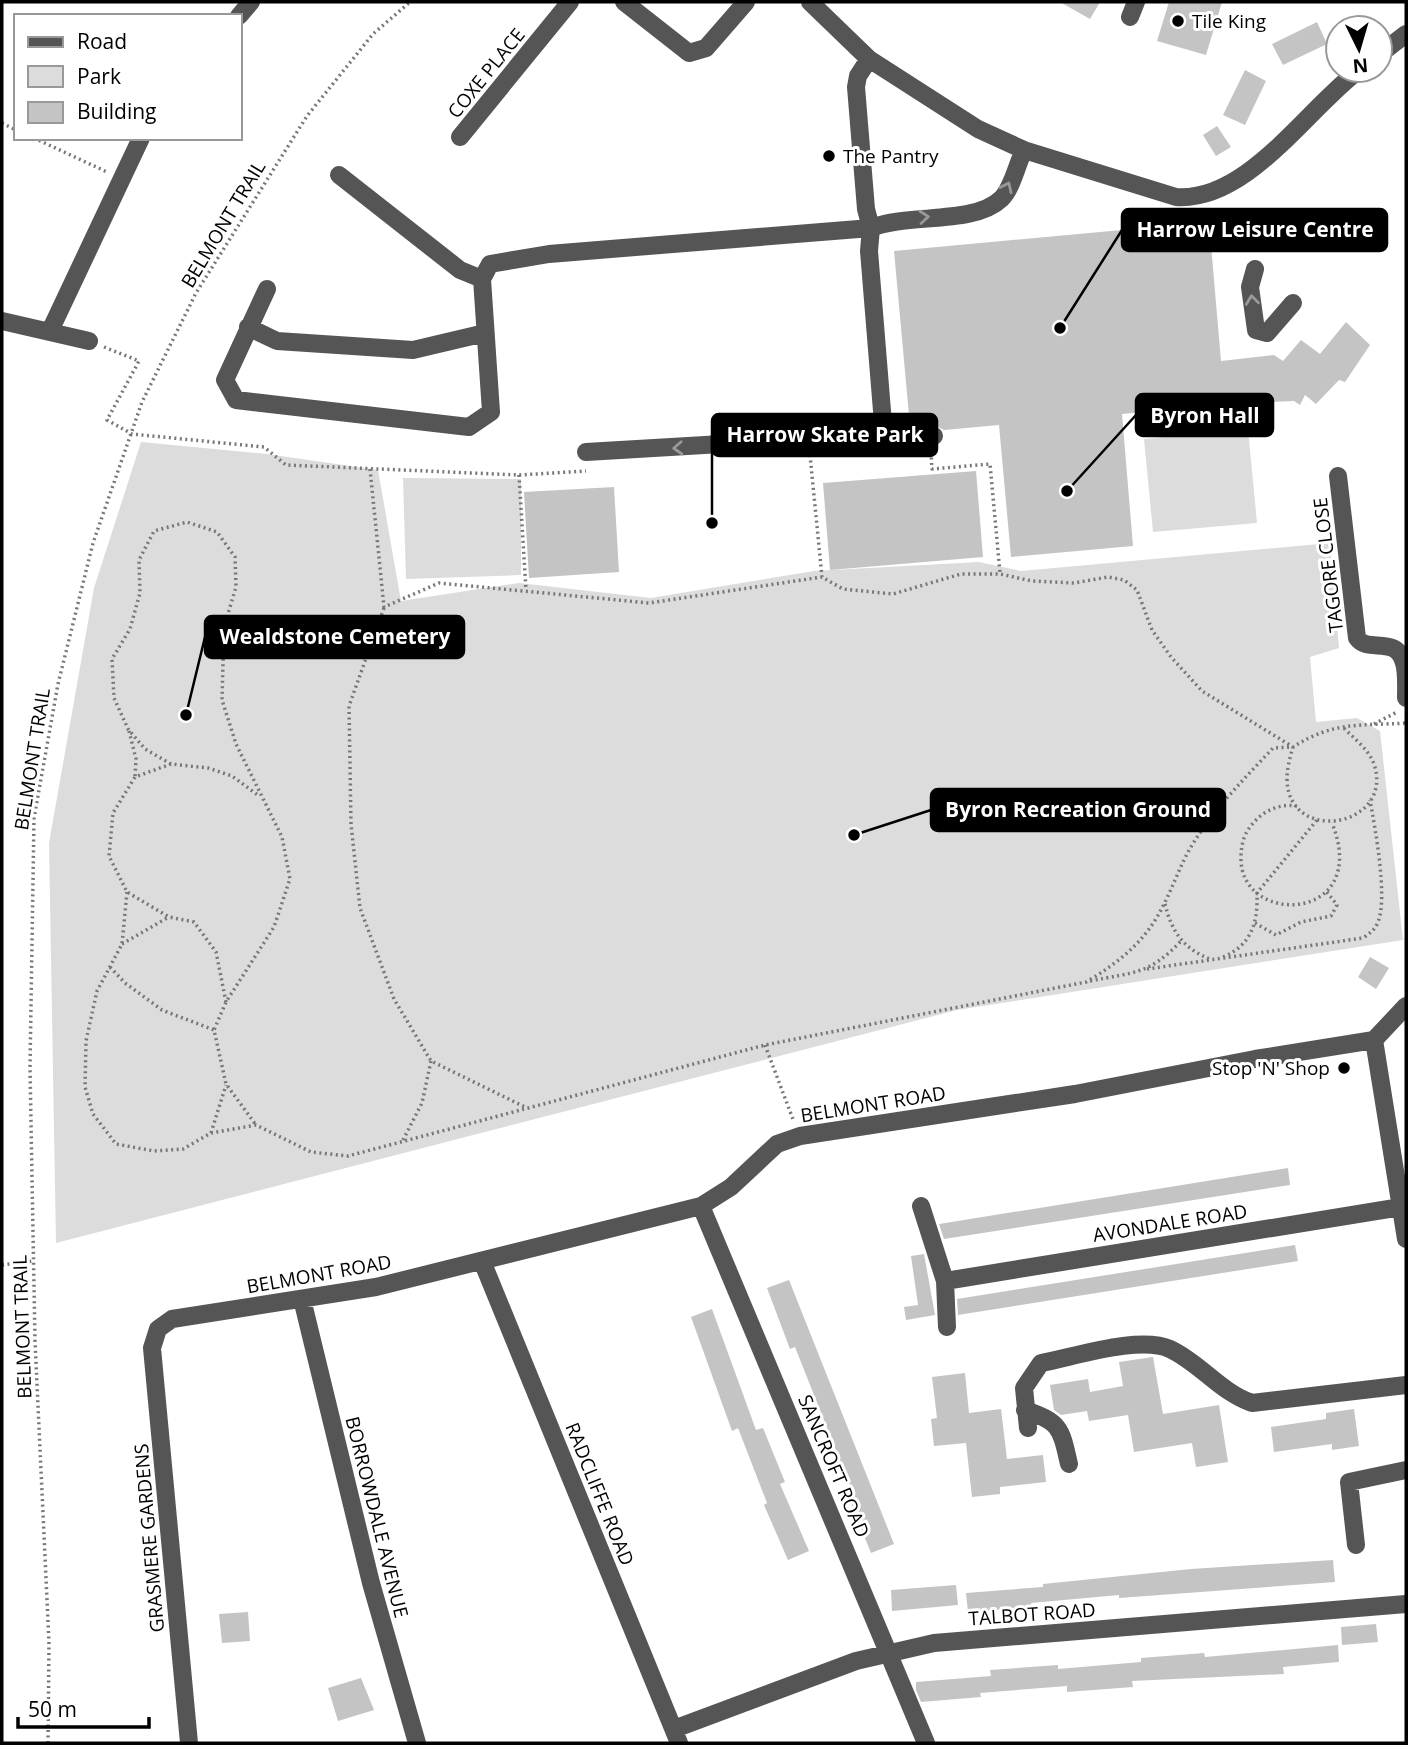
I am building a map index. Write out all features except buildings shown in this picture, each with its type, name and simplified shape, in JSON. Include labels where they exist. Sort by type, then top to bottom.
[{"type":"street","name":"COXE PLACE","points":[[460,137],[570,2]]},
{"type":"street","points":[[624,2],[689,53],[706,48],[746,2]]},
{"type":"street","points":[[810,2],[869,60],[978,129],[1024,150],[1176,197],[1201,197],[1219,191],[1262,161],[1340,84]]},
{"type":"street","points":[[869,60],[858,76],[856,87],[866,209],[870,228],[870,260],[883,423],[898,438],[932,436]]},
{"type":"street","points":[[50,331],[140,140]]},
{"type":"street","points":[[267,289],[225,380],[236,400],[469,427],[491,412],[482,279],[490,264],[527,256],[870,228],[889,220],[979,212],[1002,199],[1024,150]]},
{"type":"street","points":[[339,175],[460,270],[482,279]]},
{"type":"street","points":[[1255,269],[1250,287],[1256,330],[1267,332],[1293,303]]},
{"type":"street","points":[[2,321],[89,341]]},
{"type":"street","points":[[248,327],[277,341],[413,350],[485,333]]},
{"type":"street","points":[[586,452],[893,434]]},
{"type":"street","name":"TAGORE CLOSE","points":[[1338,477],[1357,638],[1367,645],[1384,645],[1398,651],[1405,664],[1406,698]]},
{"type":"street","points":[[1406,1006],[1374,1040],[1406,1239]]},
{"type":"street","name":"BELMONT ROAD","points":[[158,1329],[172,1319],[376,1287],[701,1206],[731,1187],[777,1144],[800,1136],[1075,1094],[1255,1059],[1374,1040]]},
{"type":"street","name":"SANCROFT ROAD","points":[[701,1206],[926,1743]]},
{"type":"street","points":[[921,1206],[946,1281],[947,1326]]},
{"type":"street","name":"AVONDALE ROAD","points":[[946,1281],[1401,1207]]},
{"type":"street","name":"RADCLIFFE ROAD","points":[[482,1261],[676,1736]]},
{"type":"street","name":"BORROWDALE AVENUE","points":[[302,1299],[371,1583],[417,1743]]},
{"type":"street","name":"GRASMERE GARDENS","points":[[158,1329],[152,1348],[189,1743]]},
{"type":"street","points":[[1069,1464],[1058,1426],[1048,1418],[1027,1419],[1024,1388],[1041,1363],[1146,1343],[1170,1349],[1236,1397],[1252,1403],[1406,1385]]},
{"type":"street","points":[[1356,1545],[1349,1482],[1406,1470]]},
{"type":"street","name":"TALBOT ROAD","points":[[676,1736],[856,1661],[934,1643],[1406,1604]]},
{"type":"path","name":"BELMONT TRAIL","points":[[47,1743],[49,1643],[34,1261],[30,1067],[34,818],[58,684],[93,543],[142,402],[197,293],[307,116],[373,34],[410,2]]},
{"type":"path","points":[[38,140],[121,179]]},
{"type":"path","points":[[89,341],[139,361],[107,421],[132,434],[264,447],[286,465],[519,475],[589,470]]},
{"type":"path","points":[[932,436],[932,469],[990,464],[1000,574]]},
{"type":"path","points":[[797,456],[811,455],[822,577]]},
{"type":"path","points":[[370,469],[384,607],[349,706],[351,824],[360,908],[394,999],[431,1061],[527,1108]]},
{"type":"path","points":[[519,475],[526,590]]},
{"type":"path","points":[[256,1125],[211,1133],[183,1149],[154,1151],[117,1144],[93,1114],[85,1087],[86,1041],[97,991],[122,944],[127,892],[109,856],[113,813],[135,777],[136,759],[128,729],[114,698],[112,659],[130,629],[140,593],[139,560],[154,531],[187,522],[217,532],[235,557],[236,587],[224,627],[222,700],[236,744],[282,837],[290,879],[274,927],[226,1002],[214,1030],[226,1084],[256,1125],[311,1152],[348,1156],[765,1045],[1147,969],[1363,938],[1373,931],[1379,921],[1381,906],[1378,842],[1370,798]]},
{"type":"path","points":[[384,607],[439,583],[649,603],[822,577],[843,589],[893,594],[961,574],[1000,574],[1032,581],[1074,583],[1108,577],[1124,580],[1137,590],[1152,630],[1171,657],[1202,691],[1293,747]]},
{"type":"path","points":[[1374,724],[1391,713],[1406,710]]},
{"type":"path","points":[[1086,982],[1120,962],[1148,933],[1165,904],[1178,869],[1216,809],[1273,748],[1293,747],[1316,732],[1342,726],[1406,723]]},
{"type":"path","points":[[1332,823],[1340,844],[1341,860],[1338,875],[1326,891],[1302,905],[1286,906],[1270,902],[1257,893],[1247,879],[1241,863],[1241,846],[1247,830],[1259,817],[1274,808],[1297,806],[1318,819],[1332,823],[1353,816],[1370,798],[1376,779],[1374,764],[1367,751],[1342,726]]},
{"type":"path","points":[[128,729],[145,749],[171,764],[208,768],[232,776],[260,797]]},
{"type":"path","points":[[1293,747],[1287,780],[1297,806]]},
{"type":"path","points":[[135,777],[171,764]]},
{"type":"path","points":[[1165,904],[1170,924],[1188,948],[1214,960],[1239,949],[1248,939],[1255,923],[1257,893],[1318,819]]},
{"type":"path","points":[[1255,923],[1276,935],[1301,922],[1331,916],[1337,905],[1326,891]]},
{"type":"path","points":[[127,892],[169,916],[194,922],[216,952],[226,1002]]},
{"type":"path","points":[[122,944],[169,916]]},
{"type":"path","points":[[1147,969],[1161,962],[1181,941]]},
{"type":"path","points":[[110,967],[125,983],[162,1010],[214,1030]]},
{"type":"path","points":[[765,1045],[800,1136]]},
{"type":"path","points":[[403,1140],[422,1103],[431,1061]]},
{"type":"path","points":[[211,1133],[226,1084]]},
{"type":"path","points":[[2,1265],[34,1261]]},
{"type":"green space","points":[[1248,429],[1257,523],[1153,532],[1144,439]]},
{"type":"green space","points":[[141,442],[267,454],[378,470],[401,601],[519,583],[651,598],[814,571],[979,562],[1021,571],[1330,543],[1339,648],[1310,657],[1316,722],[1357,718],[1380,731],[1403,940],[957,1010],[56,1243],[49,843],[94,588]]},
{"type":"green space","points":[[403,478],[521,479],[521,575],[406,579]]},
{"type":"place","name":"Tile King","points":[[1178,21]]},
{"type":"place","name":"The Pantry","points":[[829,156]]},
{"type":"place","name":"Harrow Leisure Centre","points":[[1060,328]]},
{"type":"place","name":"Byron Hall","points":[[1067,491]]},
{"type":"place","name":"Harrow Skate Park","points":[[712,523]]},
{"type":"place","name":"Wealdstone Cemetery","points":[[186,715]]},
{"type":"place","name":"Byron Recreation Ground","points":[[854,835]]},
{"type":"place","name":"Stop 'N' Shop","points":[[1344,1068]]}]
